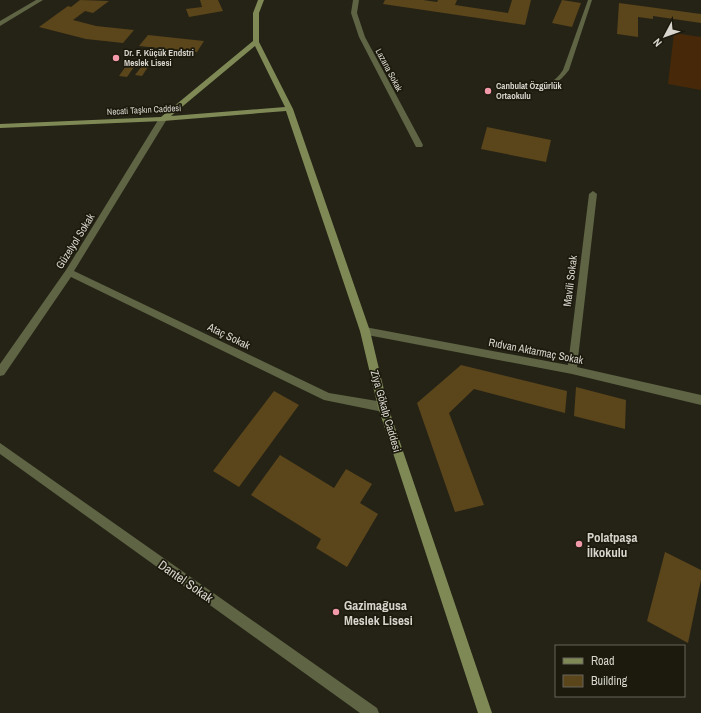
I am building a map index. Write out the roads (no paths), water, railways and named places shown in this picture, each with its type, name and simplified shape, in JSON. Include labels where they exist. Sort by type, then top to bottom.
[{"type":"main road","points":[[163,119],[256,42],[256,13],[261,0]]},
{"type":"main road","name":"Ziya Gökalp Caddesi","points":[[256,42],[289,109],[365,331],[383,407],[485,713]]},
{"type":"main road","name":"Necati Taşkın Caddesi","points":[[0,126],[163,119],[289,109]]},
{"type":"street","points":[[0,24],[40,0]]},
{"type":"street","name":"Lazana Sokak","points":[[356,0],[354,13],[362,37],[419,145]]},
{"type":"street","name":"Güzelyol Sokak","points":[[0,372],[69,272],[163,119]]},
{"type":"street","name":"Mavili Sokak","points":[[572,370],[593,194]]},
{"type":"street","name":"Ataç Sokak","points":[[69,272],[328,397],[383,407]]},
{"type":"street","name":"Rıdvan Aktarmaç Sokak","points":[[365,331],[572,370],[701,400]]},
{"type":"street","name":"Dantel Sokak","points":[[0,448],[372,713]]},
{"type":"lane","points":[[520,86],[550,86],[560,80],[566,70],[590,0]]},
{"type":"place","name":"Dr. F. Küçük Endstri Meslek Lisesi","points":[[116,58]]},
{"type":"place","name":"Canbulat Özgürlük Ortaokulu","points":[[488,91]]},
{"type":"place","name":"Polatpaşa İlkokulu","points":[[579,544]]},
{"type":"place","name":"Gazimağusa Meslek Lisesi","points":[[336,612]]}]
